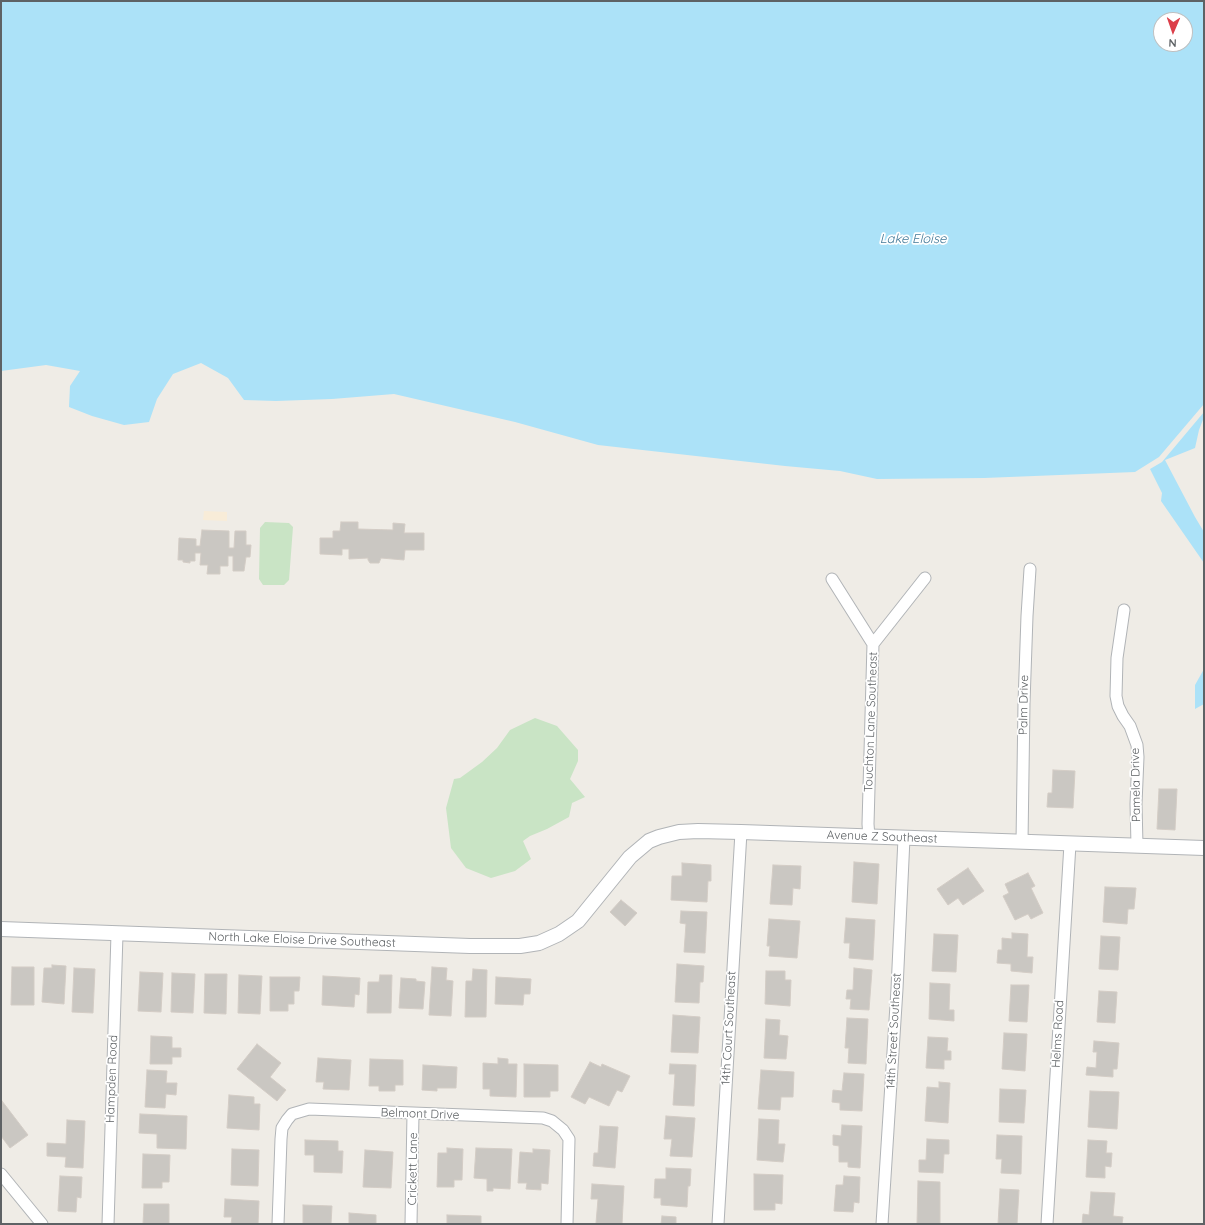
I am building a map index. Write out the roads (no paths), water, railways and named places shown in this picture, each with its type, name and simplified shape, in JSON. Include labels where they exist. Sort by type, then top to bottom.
[{"type":"street","name":"Palm Drive","points":[[1022,842],[1024,695],[1030,569]]},
{"type":"street","name":"Touchton Lane Southeast","points":[[869,837],[868,824],[874,644],[925,578]]},
{"type":"street","points":[[832,579],[874,644]]},
{"type":"street","name":"Pamela Drive","points":[[1124,610],[1117,658],[1116,696],[1118,706],[1130,726],[1137,745],[1138,757],[1136,804],[1138,845]]},
{"type":"street","name":"Avenue Z Southeast","points":[[590,906],[630,857],[650,841],[679,832],[741,832],[1204,848]]},
{"type":"street","name":"14th Court Southeast","points":[[718,1224],[741,832]]},
{"type":"street","name":"14th Street Southeast","points":[[882,1224],[897,989],[904,838]]},
{"type":"street","name":"Helms Road","points":[[1047,1224],[1070,844]]},
{"type":"street","name":"North Lake Eloise Drive Southeast","points":[[1,929],[470,946],[520,946],[540,943],[559,934],[578,921],[590,906]]},
{"type":"street","name":"Hampden Road","points":[[108,1224],[117,934]]},
{"type":"street","name":"Belmont Drive","points":[[278,1224],[282,1128],[292,1114],[309,1109],[535,1118],[552,1121],[563,1130],[569,1139],[567,1224]]},
{"type":"street","name":"Crickett Lane","points":[[411,1224],[414,1114]]},
{"type":"street","points":[[1,1174],[42,1224]]},
{"type":"water","name":"Lake Eloise","points":[[1,1],[1204,1],[1204,404],[1159,457],[1135,472],[984,478],[877,479],[840,471],[598,445],[515,422],[394,394],[332,399],[276,401],[244,400],[228,378],[201,363],[173,374],[157,399],[149,422],[124,425],[92,416],[69,407],[70,386],[80,371],[46,365],[1,371]]},
{"type":"water","points":[[1204,412],[1204,417],[1195,448],[1165,460],[1204,532],[1204,563],[1161,501],[1162,493],[1150,469],[1162,462]]},
{"type":"water","points":[[1204,669],[1204,704],[1195,709],[1195,685]]}]
